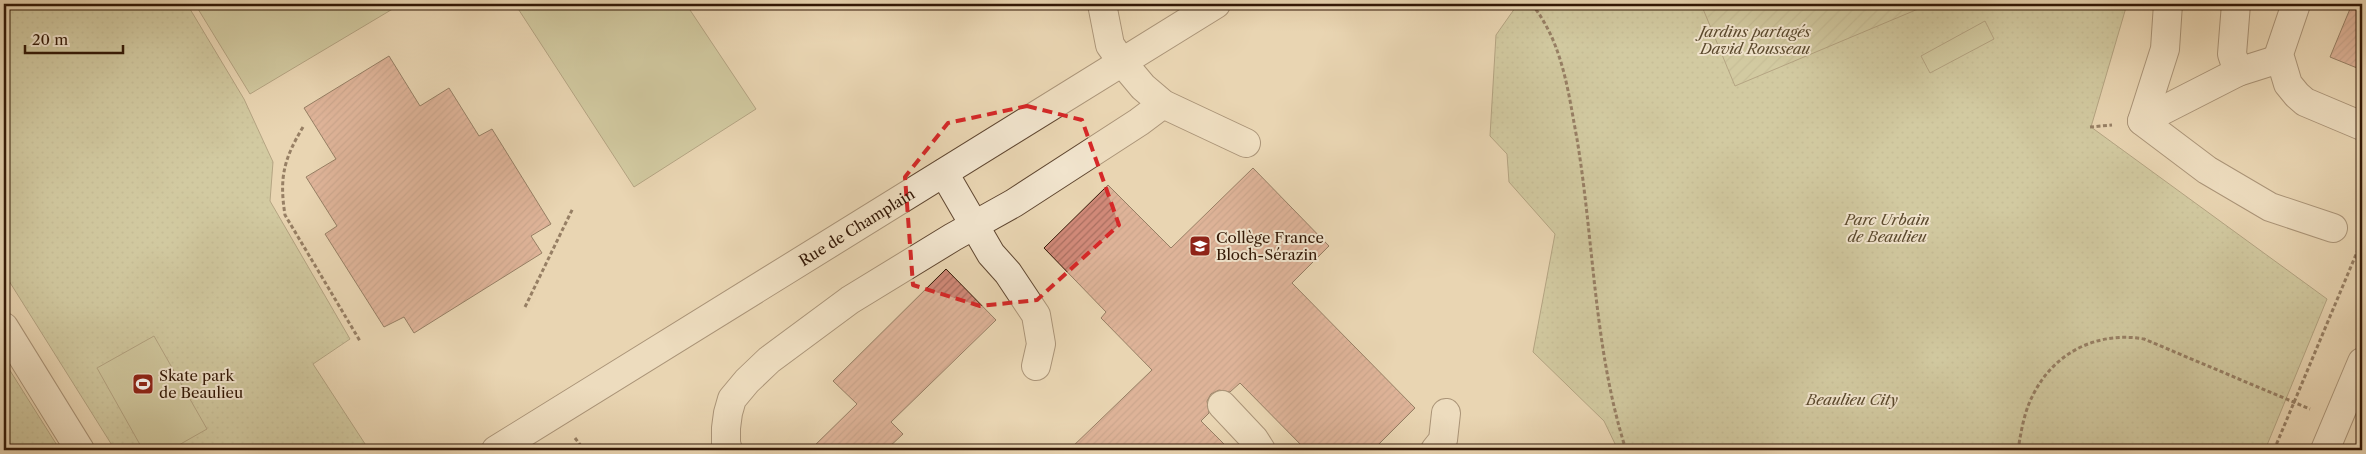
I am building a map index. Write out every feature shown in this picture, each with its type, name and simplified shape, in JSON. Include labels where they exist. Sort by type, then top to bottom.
[{"type":"street","points":[[1102,4],[1110,45],[1143,86],[1163,104],[1246,143]]},
{"type":"street","name":"Rue de Champlain","points":[[496,450],[1216,4]]},
{"type":"street","points":[[2142,121],[2165,49],[2168,4]]},
{"type":"street","points":[[2236,4],[2232,54],[2238,72]]},
{"type":"street","points":[[2296,4],[2280,46],[2279,59],[2284,75],[2297,95],[2309,104],[2362,126]]},
{"type":"street","points":[[2142,121],[2238,72],[2279,59]]},
{"type":"street","points":[[728,450],[726,428],[732,399],[747,381],[769,360],[850,300],[1014,203],[1139,122],[1163,104]]},
{"type":"street","points":[[2142,121],[2207,170],[2270,207],[2333,228]]},
{"type":"street","points":[[944,173],[991,254],[1029,300],[1036,315],[1041,344],[1036,366]]},
{"type":"street","points":[[4,327],[80,450]]},
{"type":"street","points":[[2325,450],[2362,362]]},
{"type":"street","points":[[1222,405],[1254,439],[1261,450]]},
{"type":"street","points":[[1435,450],[1443,440],[1446,413]]},
{"type":"path","points":[[1532,4],[1552,35],[1562,59],[1582,169],[1605,356],[1626,450]]},
{"type":"path","points":[[303,126],[289,151],[282,172],[285,215],[360,341]]},
{"type":"path","points":[[526,307],[573,208]]},
{"type":"path","points":[[2274,450],[2362,240]]},
{"type":"path","points":[[2018,450],[2029,403],[2036,388],[2047,374],[2073,351],[2092,342],[2110,337],[2126,336],[2144,339],[2286,398]]},
{"type":"highlighted area","points":[[1027,106],[1082,120],[1119,225],[1037,300],[980,306],[913,285],[905,177],[948,123]]},
{"type":"green space","points":[[4,4],[187,4],[244,99],[273,162],[270,201],[350,339],[313,364],[369,450],[115,450],[4,273]]},
{"type":"green space","points":[[195,4],[401,4],[250,94]]},
{"type":"green space","points":[[515,4],[686,4],[756,109],[634,187]]},
{"type":"green space","name":"Parc Urbain de Beaulieu","points":[[1516,4],[2127,4],[2091,127],[2327,299],[2265,450],[1618,450],[1604,421],[1533,352],[1555,234],[1509,182],[1507,154],[1490,136],[1496,35]]},
{"type":"green space","name":"Jardins partagés David Rousseau","points":[[1701,4],[1930,4],[1735,86]]},
{"type":"green space","points":[[1985,21],[1994,39],[1930,73],[1921,56]]},
{"type":"green space","name":"Skate park de Beaulieu","points":[[154,336],[207,429],[170,450],[143,450],[97,368]]},
{"type":"green space","points":[[4,361],[60,450],[4,450]]},
{"type":"building","points":[[2352,4],[2362,4],[2362,70],[2330,57]]},
{"type":"building","points":[[389,56],[420,106],[449,88],[479,136],[492,129],[551,224],[531,236],[542,253],[414,333],[404,317],[384,327],[325,234],[337,226],[306,177],[336,159],[304,108]]},
{"type":"building","points":[[1253,168],[1329,246],[1292,283],[1415,408],[1373,450],[1306,450],[1240,383],[1230,392],[1219,390],[1211,394],[1207,401],[1209,413],[1201,421],[1230,450],[1069,450],[1152,370],[1101,318],[1106,312],[1044,248],[1108,185],[1171,248]]},
{"type":"building","points":[[946,269],[996,320],[891,422],[903,434],[886,450],[810,450],[857,404],[833,381]]},
{"type":"place","name":"Collège France Bloch-Sérazin","points":[[1200,246]]},
{"type":"place","name":"Skate park de Beaulieu","points":[[143,384]]},
{"type":"park label","name":"Beaulieu City","points":[[1852,399]]}]
